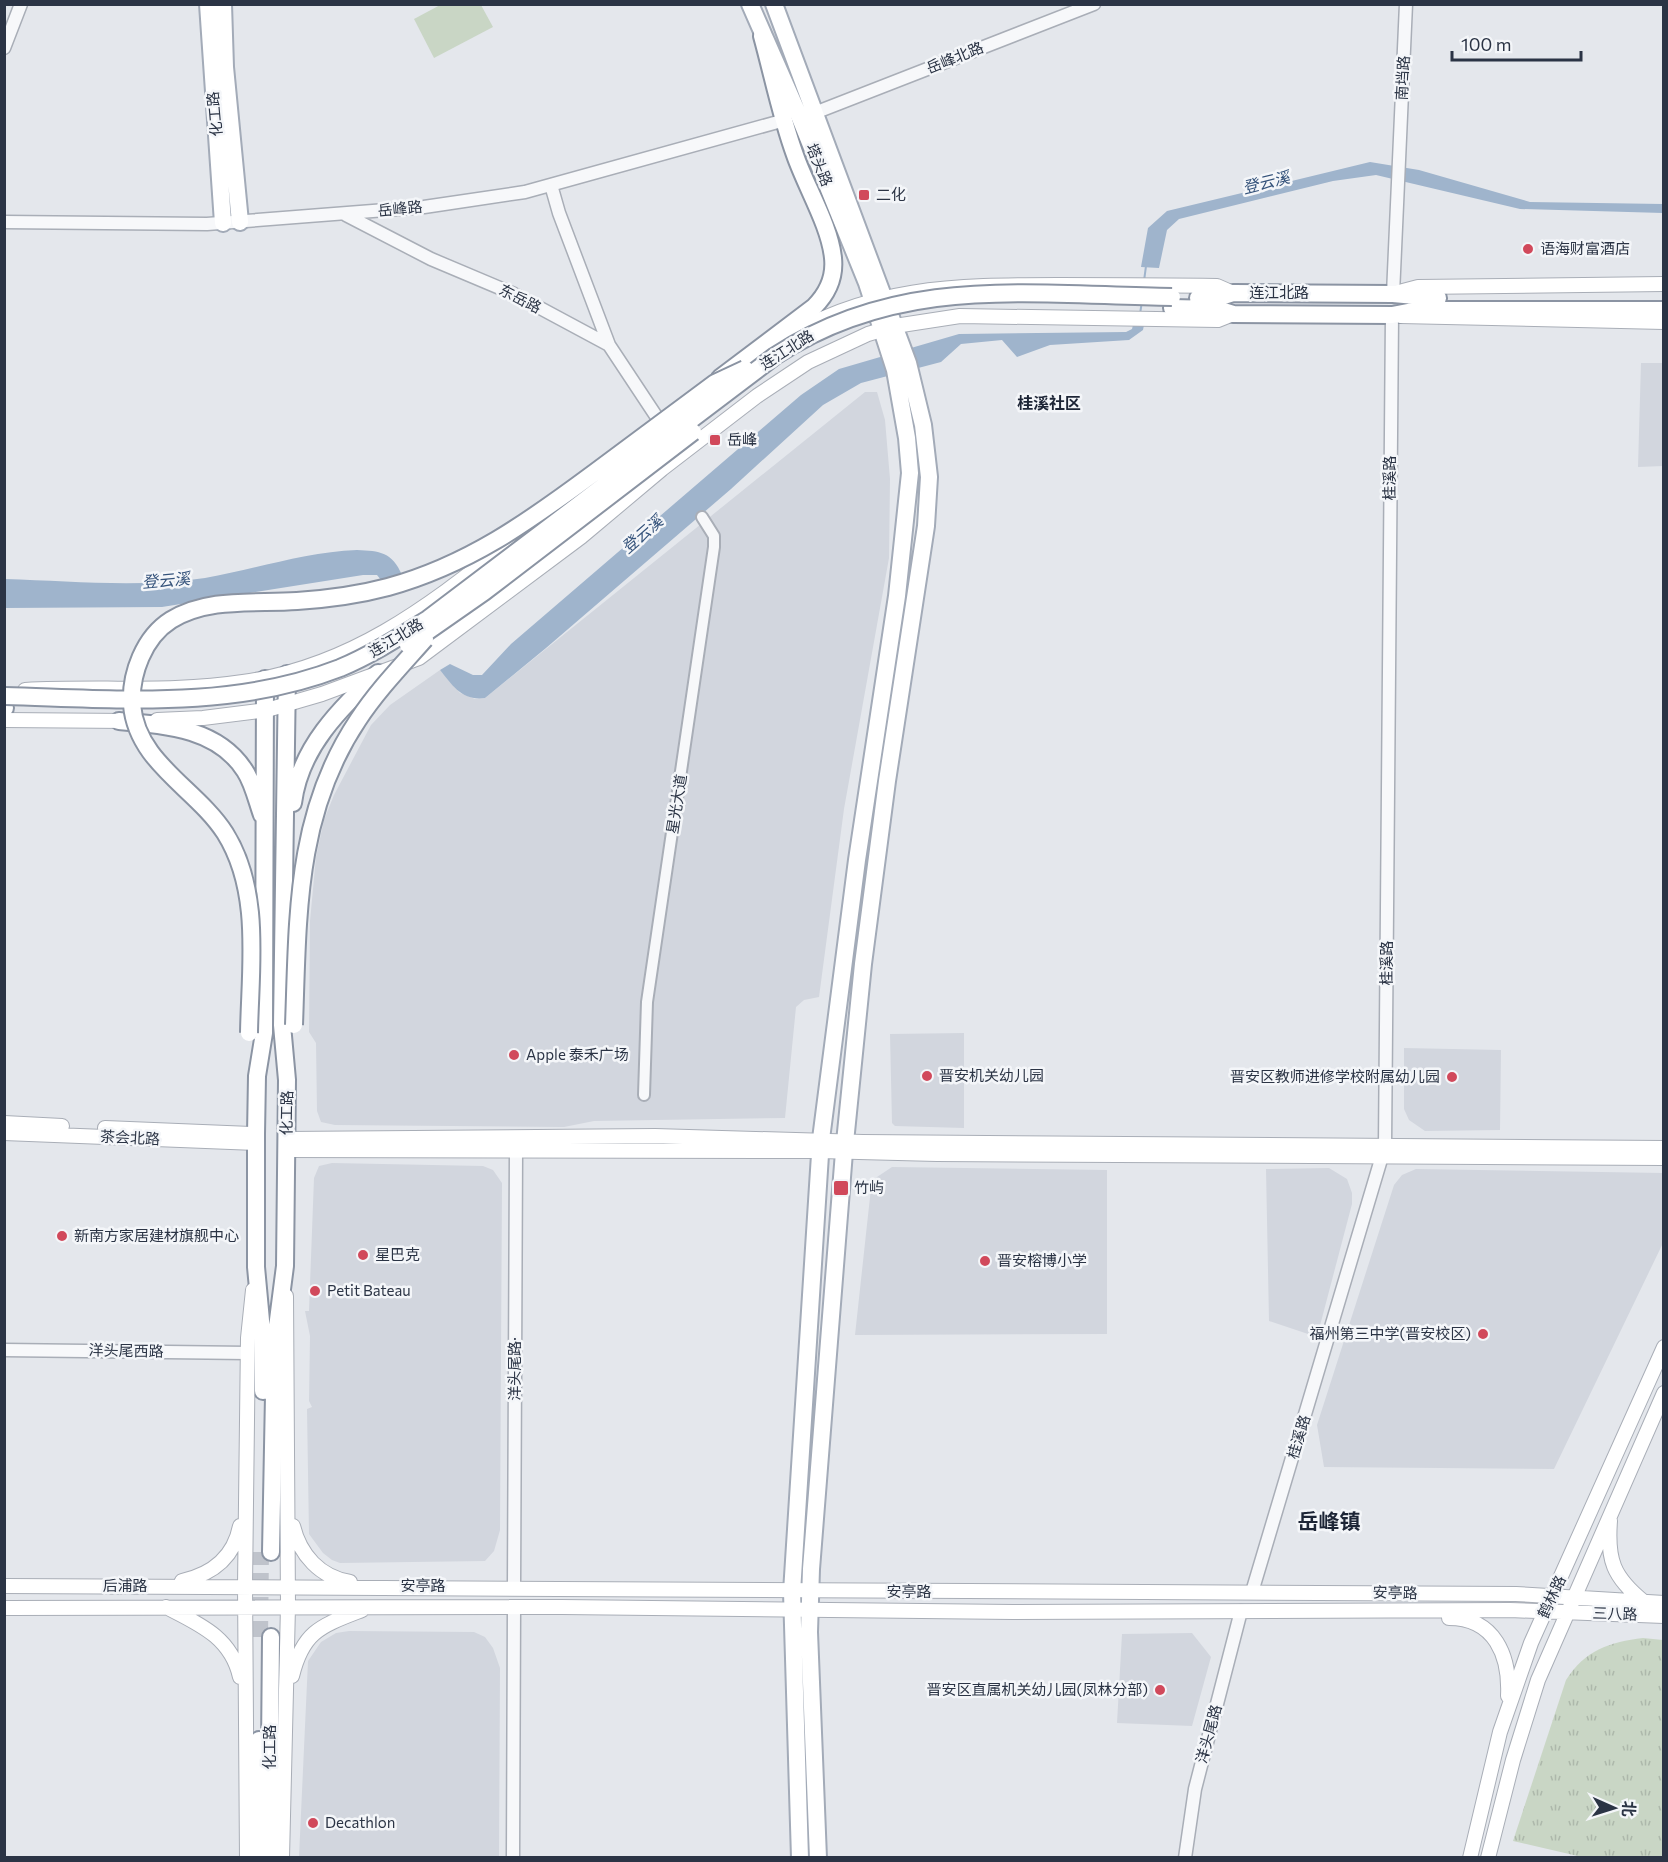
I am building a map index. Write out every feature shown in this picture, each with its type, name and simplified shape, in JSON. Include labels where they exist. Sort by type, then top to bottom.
[{"type":"main road","name":"化工路","points":[[208,4],[231,223]]},
{"type":"main road","name":"化工路","points":[[224,4],[231,223]]},
{"type":"main road","name":"塔头路","points":[[750,4],[878,299]]},
{"type":"main road","name":"塔头路","points":[[774,4],[817,112],[878,299]]},
{"type":"main road","points":[[256,1076],[249,1033],[248,889],[238,859],[225,833],[207,810],[166,772],[149,751],[137,728],[132,704],[134,680],[150,639],[168,622],[206,606],[314,599],[357,593],[387,587],[465,559],[518,528],[814,307],[823,297],[832,277],[833,260],[830,244],[794,153],[762,36]]},
{"type":"main road","points":[[1393,294],[1418,287],[1664,284]]},
{"type":"main road","points":[[4,691],[198,686],[287,674],[354,650],[427,606],[706,390],[779,341],[826,317],[878,299],[933,288],[986,285],[1217,285],[1233,293]]},
{"type":"main road","name":"连江北路","points":[[5,706],[168,711],[237,706],[293,694],[346,677],[434,629],[779,366],[803,351],[849,329],[907,312],[962,306],[1172,302],[1217,298],[1233,293],[1393,294],[1448,304],[1664,310]]},
{"type":"main road","name":"连江北路","points":[[5,706],[200,699],[270,689],[341,667],[394,640],[428,619],[775,356],[798,341],[846,318],[895,304],[961,294],[1172,302],[1217,309],[1233,314],[1392,315],[1448,304],[1664,299]]},
{"type":"main road","points":[[818,1857],[809,1592],[845,1146],[863,964],[928,500],[928,465],[920,408],[878,299]]},
{"type":"main road","points":[[119,721],[203,718],[267,710],[419,658],[433,650],[780,379],[815,358],[888,328],[960,316],[1218,320],[1233,314]]},
{"type":"main road","points":[[1392,315],[1418,318],[1664,322]]},
{"type":"main road","points":[[800,1857],[791,1610],[820,1145],[857,860],[897,596],[910,484],[905,427],[888,328]]},
{"type":"main road","points":[[715,383],[775,356]]},
{"type":"main road","points":[[287,1080],[294,1025],[300,878],[310,825],[330,772],[358,720],[434,629]]},
{"type":"main road","points":[[284,887],[293,799],[303,766],[327,726],[378,673]]},
{"type":"main road","name":"化工路","points":[[265,678],[267,710],[264,1033],[256,1076],[256,1267],[263,1342],[266,1552],[275,1342],[285,1266],[287,1080],[282,1025],[287,674]]},
{"type":"main road","points":[[5,706],[173,726],[213,740],[247,773],[266,826]]},
{"type":"main road","name":"茶会北路","points":[[4,1123],[256,1139]]},
{"type":"main road","name":"茶会北路","points":[[4,1132],[256,1139]]},
{"type":"main road","points":[[286,1145],[646,1136],[845,1146],[1384,1151],[1664,1158]]},
{"type":"main road","points":[[286,1145],[516,1152],[820,1145]]},
{"type":"main road","points":[[1384,1151],[1664,1148]]},
{"type":"main road","points":[[282,1857],[288,1606],[288,1342],[285,1266]]},
{"type":"main road","points":[[247,1857],[245,1586],[248,1353],[256,1267]]},
{"type":"main road","name":"鹤林路","points":[[1470,1857],[1507,1709],[1545,1611],[1664,1347]]},
{"type":"main road","name":"鹤林路","points":[[1488,1857],[1523,1724],[1566,1612],[1664,1393]]},
{"type":"main road","points":[[165,1585],[196,1577],[224,1560],[237,1540],[246,1491]]},
{"type":"main road","points":[[1612,1508],[1611,1562],[1623,1583],[1644,1602]]},
{"type":"main road","points":[[288,1509],[295,1537],[304,1554],[316,1566],[341,1581],[370,1586]]},
{"type":"main road","name":"后浦路","points":[[4,1586],[245,1586]]},
{"type":"main road","name":"安亭路","points":[[245,1586],[514,1587],[792,1592],[1252,1592],[1572,1598]]},
{"type":"main road","name":"三八路","points":[[1572,1598],[1664,1603]]},
{"type":"main road","points":[[164,1606],[222,1640],[237,1664],[246,1703]]},
{"type":"main road","name":"安亭路","points":[[245,1606],[1566,1612]]},
{"type":"main road","name":"后浦路","points":[[4,1608],[245,1606]]},
{"type":"main road","points":[[286,1702],[298,1653],[305,1641],[326,1625],[370,1606]]},
{"type":"main road","points":[[1366,1611],[1383,1617],[1461,1618],[1485,1630],[1505,1656],[1508,1682],[1507,1709]]},
{"type":"main road","name":"三八路","points":[[1566,1612],[1664,1616]]},
{"type":"main road","name":"化工路","points":[[257,1857],[265,1637],[269,1857]]},
{"type":"street","points":[[4,48],[21,4]]},
{"type":"street","name":"岳峰北路","points":[[817,112],[1094,4]]},
{"type":"street","name":"南垱路","points":[[1393,294],[1406,4]]},
{"type":"street","name":"岳峰路","points":[[4,222],[231,223],[424,207],[525,192],[785,120]]},
{"type":"street","points":[[551,185],[559,213],[609,345]]},
{"type":"street","name":"东岳路","points":[[345,214],[431,259],[514,294],[609,345],[662,425]]},
{"type":"street","name":"桂溪路","points":[[1252,1592],[1384,1151],[1392,315]]},
{"type":"street","name":"星光大道","points":[[644,1095],[648,994],[714,547],[714,536],[702,517]]},
{"type":"street","name":"洋头尾路·","points":[[514,1587],[516,1152]]},
{"type":"street","name":"洋头尾西路","points":[[4,1350],[248,1353]]},
{"type":"street","points":[[513,1857],[514,1607]]},
{"type":"street","name":"洋头尾路","points":[[1185,1857],[1195,1789],[1241,1611]]},
{"type":"shaded area","points":[[1641,363],[1663,363],[1663,466],[1638,467]]},
{"type":"shaded area","points":[[865,392],[877,392],[885,420],[890,479],[889,558],[844,809],[819,997],[804,1000],[796,1007],[785,1118],[594,1121],[564,1127],[335,1125],[321,1122],[317,1111],[316,1043],[309,1032],[310,921],[316,857],[324,820],[334,795],[371,725],[390,705],[440,670],[460,693],[475,699],[485,698]]},
{"type":"shaded area","name":"晋安机关幼儿园","points":[[964,1033],[964,1128],[895,1126],[892,1123],[890,1034]]},
{"type":"shaded area","name":"晋安区教师进修学校附属幼儿园","points":[[1404,1048],[1501,1050],[1500,1130],[1425,1131],[1409,1120],[1404,1109]]},
{"type":"shaded area","points":[[332,1163],[483,1166],[493,1170],[502,1183],[500,1530],[494,1551],[485,1561],[340,1563],[323,1553],[309,1534],[307,1409],[312,1407],[309,1401],[310,1336],[305,1311],[309,1311],[314,1178],[319,1166]]},
{"type":"shaded area","name":"晋安榕博小学","points":[[892,1167],[1107,1170],[1107,1334],[855,1335],[871,1188],[877,1177]]},
{"type":"shaded area","points":[[1329,1168],[1347,1179],[1352,1193],[1352,1204],[1317,1337],[1269,1321],[1266,1169]]},
{"type":"shaded area","name":"福州第三中学(晋安校区)","points":[[1416,1169],[1663,1173],[1663,1243],[1554,1469],[1324,1467],[1317,1425],[1394,1185],[1402,1175]]},
{"type":"shaded area","points":[[349,1631],[474,1632],[485,1637],[493,1648],[500,1668],[499,1857],[299,1857],[308,1661],[321,1642],[336,1633]]},
{"type":"shaded area","name":"晋安区直属机关幼儿园(凤林分部)","points":[[1192,1633],[1211,1657],[1192,1726],[1117,1723],[1122,1634]]},
{"type":"green space","points":[[442,4],[481,5],[493,27],[434,58],[414,19]]},
{"type":"green space","points":[[1643,1638],[1663,1640],[1663,1857],[1582,1857],[1513,1841],[1566,1680],[1581,1661],[1599,1649]]},
{"type":"water","points":[[1370,162],[1419,170],[1530,202],[1663,204],[1663,213],[1520,209],[1376,175],[1333,181],[1179,219],[1167,230],[1159,268],[1141,267],[1148,228],[1167,211]]},
{"type":"water","points":[[1134,321],[1144,325],[1143,330],[1129,340],[1050,345],[1017,357],[1002,340],[961,344],[941,362],[861,383],[823,405],[731,489],[485,698],[464,695],[440,670],[450,664],[473,675],[482,675],[511,644],[801,395],[839,369],[959,334],[1126,332],[1132,329]]},
{"type":"water","points":[[357,550],[384,554],[394,562],[402,575],[381,580],[377,575],[363,575],[162,607],[5,608],[5,579],[105,583],[180,581],[205,578],[318,554]]},
{"type":"waterway","name":"登云溪","points":[[1144,281],[1146,266]]},
{"type":"waterway","name":"登云溪","points":[[1140,314],[1142,301]]},
{"type":"tunnel","points":[[260,1637],[261,1552]]},
{"type":"place","name":"二化","points":[[864,195]]},
{"type":"place","name":"语海财富酒店","points":[[1528,249]]},
{"type":"place","name":"岳峰","points":[[715,440]]},
{"type":"place","name":"Apple 泰禾广场","points":[[514,1055]]},
{"type":"place","name":"晋安机关幼儿园","points":[[927,1076]]},
{"type":"place","name":"晋安区教师进修学校附属幼儿园","points":[[1452,1077]]},
{"type":"place","name":"竹屿","points":[[841,1188]]},
{"type":"place","name":"新南方家居建材旗舰中心","points":[[62,1236]]},
{"type":"place","name":"星巴克","points":[[363,1255]]},
{"type":"place","name":"晋安榕博小学","points":[[985,1261]]},
{"type":"place","name":"Petit Bateau","points":[[315,1291]]},
{"type":"place","name":"福州第三中学(晋安校区)","points":[[1483,1334]]},
{"type":"place","name":"晋安区直属机关幼儿园(凤林分部)","points":[[1160,1690]]},
{"type":"place","name":"Decathlon","points":[[313,1823]]},
{"type":"district","name":"桂溪社区","points":[[1049,403]]},
{"type":"district","name":"岳峰镇","points":[[1329,1522]]}]
